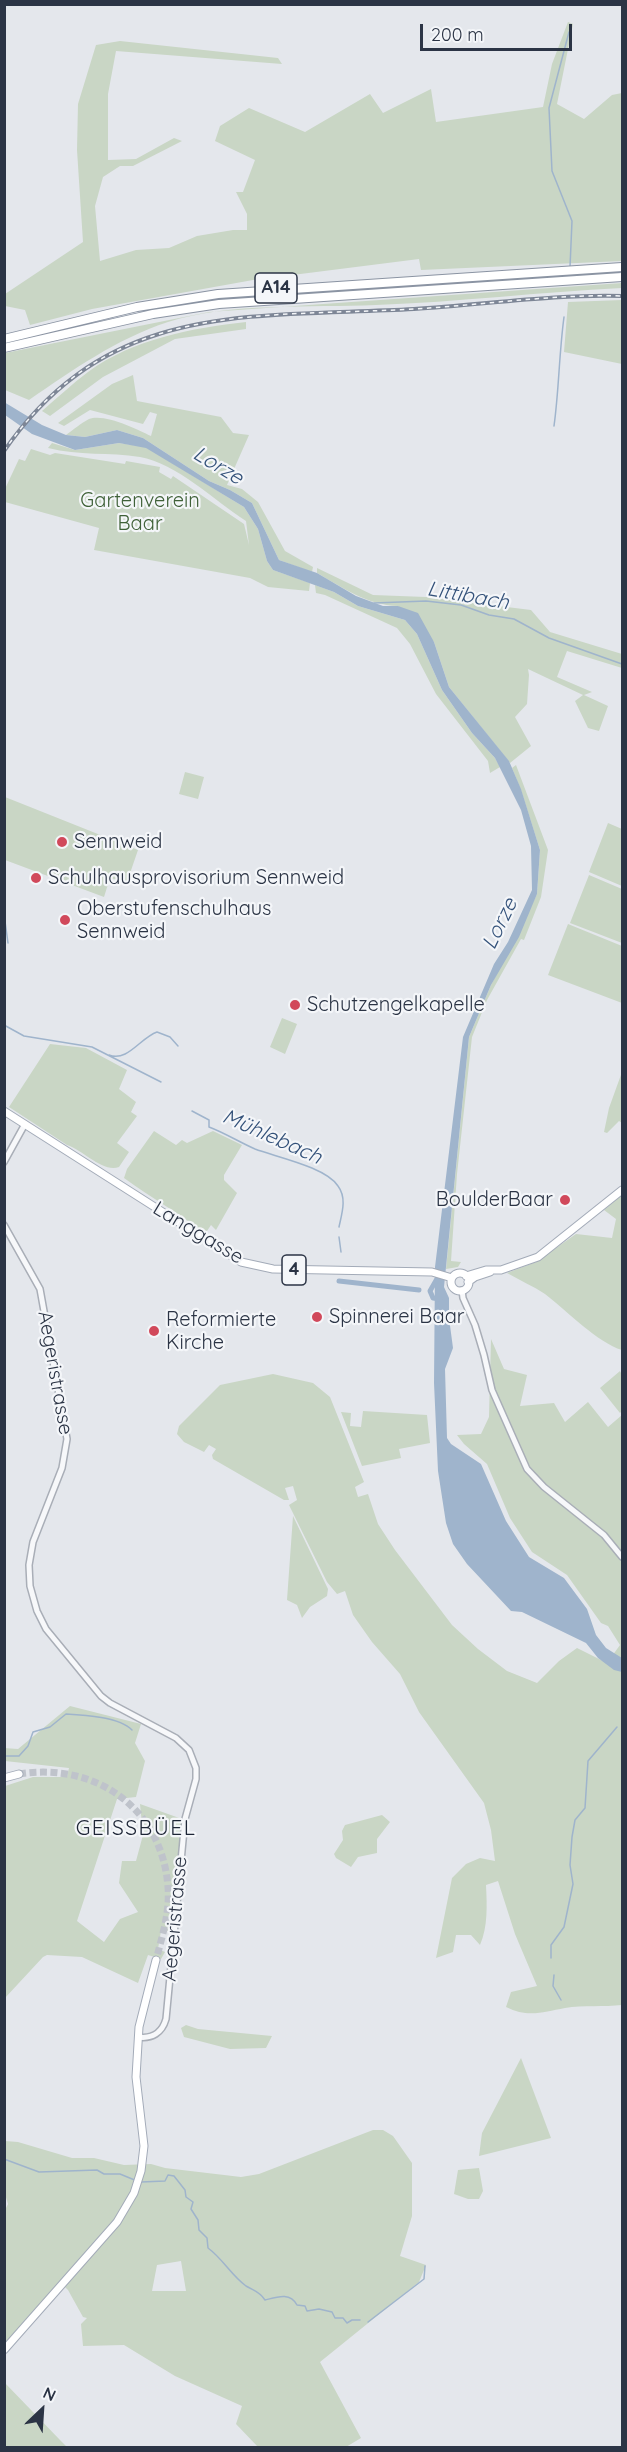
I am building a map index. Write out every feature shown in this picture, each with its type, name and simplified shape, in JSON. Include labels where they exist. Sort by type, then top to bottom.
[{"type":"highway","name":"A14","points":[[4,339],[137,307],[205,295],[622,267]]},
{"type":"highway","name":"A14","points":[[4,348],[135,318],[202,306],[622,277]]},
{"type":"main road","name":"Langgasse","points":[[4,1111],[211,1244],[252,1266],[273,1269],[432,1272],[449,1277]]},
{"type":"main road","points":[[467,1279],[462,1290],[452,1286],[449,1277],[458,1273],[467,1279],[538,1257],[622,1190]]},
{"type":"main road","points":[[4,1778],[19,1774]]},
{"type":"main road","points":[[4,2350],[117,2222],[134,2193],[144,2146],[136,2077],[138,2037],[143,2004],[156,1960]]},
{"type":"street","points":[[4,1162],[25,1124]]},
{"type":"street","name":"Aegeristrasse","points":[[4,1225],[40,1289],[67,1439],[62,1468],[39,1522],[30,1553],[30,1586],[34,1600],[46,1629],[101,1696],[176,1738],[189,1750],[196,1768],[196,1779],[184,1819],[166,2019],[163,2028],[154,2035],[138,2037]]},
{"type":"street","points":[[462,1290],[462,1298],[475,1326],[484,1355],[492,1390],[527,1469],[544,1487],[604,1535],[622,1557]]},
{"type":"green space","points":[[568,22],[573,24],[557,104],[584,119],[612,95],[622,93],[622,261],[421,270],[419,259],[253,280],[92,309],[30,325],[25,310],[5,306],[5,294],[83,242],[77,150],[78,104],[96,45],[120,41],[278,58],[282,64],[116,51],[108,94],[108,160],[136,159],[174,138],[182,141],[133,166],[120,166],[103,177],[95,206],[100,261],[136,250],[169,248],[197,236],[247,230],[247,214],[236,192],[243,192],[255,160],[215,141],[220,126],[249,108],[305,132],[370,94],[383,113],[431,89],[436,122],[543,107],[552,64]]},
{"type":"green space","points":[[622,283],[622,288],[438,302],[283,307]]},
{"type":"green space","points":[[622,300],[622,364],[564,352],[568,302]]},
{"type":"green space","points":[[217,311],[168,322],[131,337],[96,356],[29,400],[5,390],[5,353]]},
{"type":"green space","points":[[246,322],[246,329],[175,339],[103,377],[50,416],[42,411],[88,372],[124,351],[184,332]]},
{"type":"green space","points":[[133,375],[137,401],[221,417],[233,433],[249,435],[227,485],[242,489],[258,502],[285,551],[313,567],[312,572],[279,560],[252,503],[209,481],[143,438],[117,430],[85,437],[66,435],[89,419],[103,418],[151,436],[157,414],[150,412],[143,424],[90,410],[64,426],[58,423],[112,384]]},
{"type":"green space","name":"Gartenverein Baar","points":[[52,443],[75,450],[119,443],[146,447],[244,507],[258,529],[267,561],[273,570],[310,583],[309,591],[268,587],[250,578],[94,550],[99,528],[5,502],[4,491],[19,459],[25,461],[31,449],[50,455],[55,453],[125,464],[126,461],[160,467],[159,472],[171,479],[173,476],[244,524],[249,545],[246,521],[167,467],[140,457],[48,448]]},
{"type":"green space","points":[[317,568],[373,595],[426,597],[531,610],[550,632],[622,654],[622,668],[567,651],[557,677],[592,692],[584,695],[608,706],[599,731],[588,728],[575,701],[583,695],[528,669],[527,704],[515,717],[531,746],[510,763],[449,687],[434,642],[398,606],[376,603],[356,595],[317,573]]},
{"type":"green space","points":[[315,585],[334,592],[358,606],[405,620],[417,634],[442,690],[472,733],[495,758],[500,767],[490,773],[488,761],[436,694],[410,644],[397,628],[316,593]]},
{"type":"green space","points":[[516,765],[548,850],[541,897],[524,940],[521,939],[487,1000],[472,1037],[457,1174],[451,1261],[461,1262],[458,1267],[446,1269],[469,1037],[491,985],[537,894],[540,850],[512,768]]},
{"type":"green space","points":[[185,772],[204,777],[198,799],[179,794]]},
{"type":"green space","name":"Sennweid","points":[[5,797],[138,850],[127,882],[110,878],[104,897],[5,860]]},
{"type":"green space","points":[[608,823],[622,829],[622,886],[589,872]]},
{"type":"green space","points":[[589,875],[622,889],[622,943],[570,923]]},
{"type":"green space","points":[[568,924],[622,946],[622,1003],[548,975]]},
{"type":"green space","points":[[282,1018],[297,1024],[285,1054],[270,1047]]},
{"type":"green space","points":[[50,1044],[86,1048],[127,1070],[119,1089],[136,1102],[131,1112],[137,1116],[117,1143],[129,1152],[119,1167],[106,1167],[100,1164],[9,1107]]},
{"type":"green space","points":[[622,1072],[622,1123],[619,1121],[607,1133],[604,1132],[609,1108]]},
{"type":"green space","points":[[154,1131],[176,1145],[182,1140],[187,1143],[213,1131],[242,1145],[224,1175],[224,1180],[237,1193],[216,1230],[211,1225],[205,1234],[124,1178],[127,1169]]},
{"type":"green space","points":[[622,1195],[622,1350],[603,1341],[545,1294],[507,1273],[536,1262],[576,1234],[612,1238],[616,1219],[604,1210]]},
{"type":"green space","points":[[491,1339],[504,1369],[527,1375],[520,1406],[554,1403],[565,1422],[588,1402],[608,1427],[622,1415],[622,2005],[572,2007],[536,2013],[521,2012],[506,2007],[511,1992],[537,1986],[515,1934],[498,1881],[486,1885],[486,1923],[480,1945],[471,1935],[456,1935],[453,1952],[436,1958],[452,1878],[466,1864],[480,1858],[495,1861],[491,1830],[484,1803],[419,1712],[400,1674],[372,1642],[353,1615],[345,1591],[337,1594],[327,1582],[289,1505],[297,1500],[293,1486],[285,1488],[289,1500],[284,1500],[213,1459],[212,1455],[216,1449],[209,1445],[204,1452],[184,1442],[177,1434],[179,1426],[220,1385],[273,1374],[313,1383],[330,1397],[364,1482],[355,1487],[358,1497],[368,1494],[378,1524],[452,1625],[507,1671],[537,1683],[559,1661],[577,1648],[607,1663],[620,1645],[608,1626],[601,1623],[567,1575],[532,1552],[510,1518],[487,1464],[457,1435],[481,1434],[489,1417]]},
{"type":"green space","points":[[620,1371],[622,1411],[620,1413],[600,1388]]},
{"type":"green space","points":[[363,1411],[427,1415],[430,1443],[399,1449],[401,1458],[362,1466],[341,1412],[351,1413],[350,1426],[361,1427]]},
{"type":"green space","points":[[293,1516],[328,1589],[327,1596],[310,1607],[302,1618],[297,1605],[287,1600]]},
{"type":"green space","points":[[70,1706],[141,1724],[135,1743],[145,1761],[136,1797],[117,1799],[77,1921],[104,1942],[120,1919],[138,1912],[119,1883],[122,1861],[136,1861],[143,1835],[140,1804],[182,1819],[176,1911],[169,1931],[161,1931],[158,1949],[165,1952],[161,1959],[148,1955],[138,1983],[82,1957],[47,1955],[5,1998],[5,1786],[33,1777],[67,1777],[69,1768],[5,1761],[4,1748],[18,1749]]},
{"type":"green space","points":[[382,1815],[390,1822],[377,1839],[377,1853],[358,1857],[351,1867],[336,1858],[334,1854],[343,1840],[342,1831],[345,1825]]},
{"type":"green space","points":[[186,2025],[198,2029],[272,2036],[266,2048],[230,2049],[184,2037],[181,2028]]},
{"type":"green space","points":[[521,2058],[551,2138],[479,2156],[482,2133]]},
{"type":"green space","points":[[373,2130],[383,2130],[393,2136],[412,2163],[412,2216],[400,2256],[426,2265],[419,2282],[320,2362],[361,2438],[346,2447],[258,2447],[236,2424],[242,2406],[175,2376],[124,2345],[83,2346],[81,2324],[87,2318],[83,2317],[63,2285],[5,2350],[4,2212],[8,2204],[5,2194],[5,2141],[18,2142],[72,2158],[94,2158],[124,2165],[151,2164],[165,2168],[241,2177],[259,2174]],"holes":[[[181,2261],[186,2291],[152,2291],[157,2265]]]},
{"type":"green space","points":[[479,2168],[483,2191],[479,2199],[468,2199],[454,2194],[458,2170]]},
{"type":"green space","points":[[4,2382],[60,2440],[67,2447],[5,2447]]},
{"type":"water","points":[[4,402],[42,425],[66,435],[85,437],[117,430],[143,438],[209,481],[252,503],[279,560],[317,573],[356,596],[383,606],[398,606],[418,613],[434,642],[449,687],[509,761],[521,789],[540,850],[537,894],[519,937],[491,985],[469,1037],[444,1287],[449,1298],[453,1348],[445,1369],[447,1438],[451,1444],[481,1464],[506,1521],[529,1557],[564,1578],[587,1609],[596,1635],[606,1648],[622,1658],[622,1672],[614,1670],[598,1658],[586,1643],[522,1612],[511,1611],[467,1564],[453,1544],[446,1523],[438,1471],[434,1383],[435,1267],[463,1037],[494,964],[508,942],[532,890],[531,846],[521,810],[495,758],[472,733],[442,690],[417,634],[405,620],[358,606],[334,592],[273,570],[267,561],[258,529],[244,507],[146,448],[119,443],[75,450],[32,434],[5,415]]},
{"type":"waterway","points":[[569,32],[549,108],[552,171],[572,221],[570,267]]},
{"type":"waterway","points":[[554,426],[564,317]]},
{"type":"waterway","name":"Littibach","points":[[374,603],[426,601],[461,605],[489,615],[514,619],[549,638],[622,664]]},
{"type":"waterway","name":"Mühlebach","points":[[4,914],[8,943]]},
{"type":"waterway","name":"Mühlebach","points":[[4,1025],[24,1036],[92,1047],[161,1082]]},
{"type":"waterway","points":[[109,1055],[122,1055],[157,1032],[170,1037],[178,1046]]},
{"type":"waterway","name":"Mühlebach","points":[[192,1111],[209,1120],[209,1127],[255,1149],[300,1163],[332,1179],[342,1196],[343,1206],[339,1227]]},
{"type":"waterway","name":"Mühlebach","points":[[339,1237],[341,1252]]},
{"type":"waterway","points":[[438,1277],[430,1291],[433,1298],[440,1299]]},
{"type":"waterway","points":[[339,1281],[419,1290]]},
{"type":"waterway","points":[[4,1756],[19,1756],[28,1746],[33,1732],[50,1727],[66,1714],[111,1719],[132,1730]]},
{"type":"waterway","points":[[551,1958],[551,1945],[564,1927],[573,1884],[570,1865],[572,1837],[575,1820],[585,1808],[588,1761],[617,1727]]},
{"type":"waterway","points":[[554,1975],[553,1986],[561,2000]]},
{"type":"waterway","points":[[4,2159],[39,2172],[97,2170],[104,2174],[120,2174],[137,2181]]},
{"type":"waterway","points":[[141,2182],[165,2181],[168,2175],[174,2176],[185,2190],[186,2197],[193,2202],[191,2209],[198,2220],[199,2230],[207,2238],[208,2248],[241,2282],[265,2300],[287,2297],[297,2305],[305,2306],[307,2311],[319,2309],[332,2312],[335,2318],[343,2318],[347,2323],[360,2320]]},
{"type":"waterway","points":[[368,2322],[424,2279],[425,2266]]},
{"type":"tunnel","points":[[19,1774],[47,1772],[74,1775],[120,1796],[139,1813],[153,1834],[163,1859],[168,1887],[167,1915],[156,1960]]},
{"type":"railway","points":[[4,451],[45,402],[90,366],[137,342],[188,326],[241,318],[296,314],[414,309],[544,298],[622,296]]},
{"type":"place","name":"Sennweid","points":[[62,842]]},
{"type":"place","name":"Schulhausprovisorium Sennweid","points":[[36,878]]},
{"type":"place","name":"Oberstufenschulhaus Sennweid","points":[[65,920]]},
{"type":"place","name":"Schutzengelkapelle","points":[[295,1005]]},
{"type":"place","name":"BoulderBaar","points":[[565,1200]]},
{"type":"place","name":"Spinnerei Baar","points":[[317,1317]]},
{"type":"place","name":"Reformierte Kirche","points":[[154,1331]]},
{"type":"district","name":"GEISSBÜEL","points":[[136,1829]]},
{"type":"water label","name":"Lorze","points":[[218,466]]},
{"type":"water label","name":"Lorze","points":[[500,924]]}]
